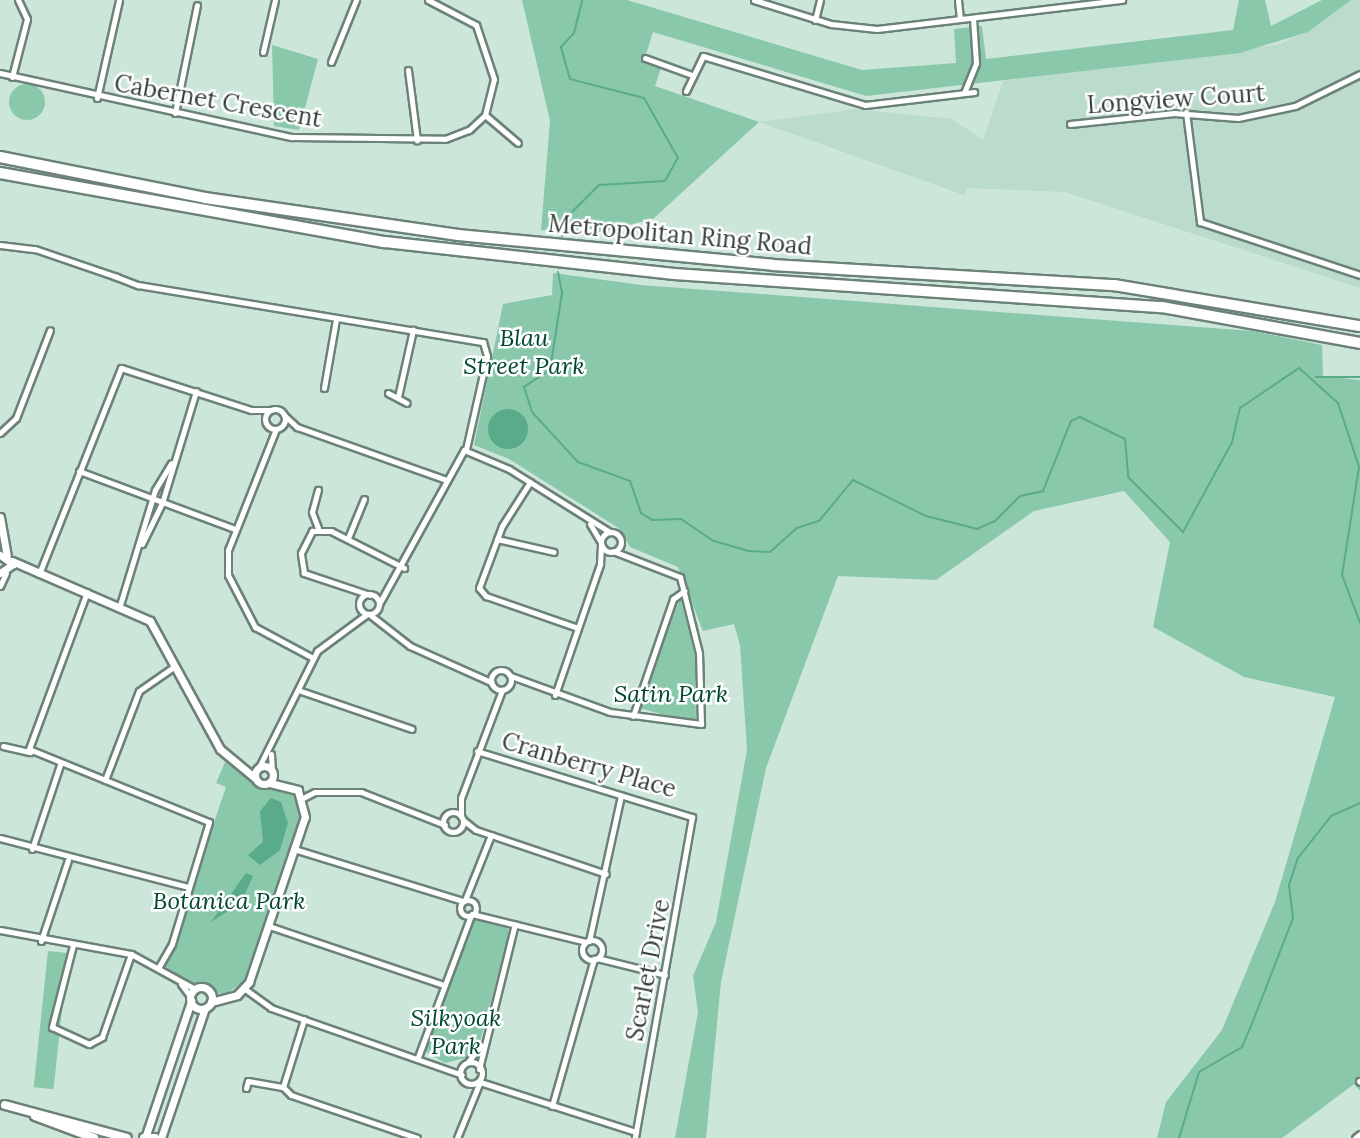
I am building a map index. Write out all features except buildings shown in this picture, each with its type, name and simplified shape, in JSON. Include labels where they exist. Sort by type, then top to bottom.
[{"type":"highway","name":"Metropolitan Ring Road","points":[[0,157],[205,198],[537,244],[1114,285],[1360,326]]},
{"type":"highway","name":"Metropolitan Ring Road","points":[[0,173],[281,226],[537,260],[1083,299],[1235,317],[1360,343]]},
{"type":"main road","points":[[3,1104],[94,1138]]},
{"type":"main road","points":[[3,1104],[127,1138]]},
{"type":"main road","points":[[144,1138],[155,1138]]},
{"type":"street","points":[[12,77],[27,19],[18,0]]},
{"type":"street","points":[[97,98],[119,0]]},
{"type":"street","points":[[263,52],[275,0]]},
{"type":"street","points":[[331,62],[356,0]]},
{"type":"street","points":[[428,0],[459,11],[480,32],[494,79],[485,115],[518,143]]},
{"type":"street","points":[[754,0],[815,20],[877,29],[1122,0]]},
{"type":"street","points":[[815,20],[820,0]]},
{"type":"street","points":[[958,0],[960,19]]},
{"type":"street","points":[[1041,0],[1042,10]]},
{"type":"street","points":[[175,113],[197,5]]},
{"type":"street","points":[[964,93],[976,63],[973,18]]},
{"type":"street","points":[[687,92],[692,75],[703,56],[865,105],[974,92]]},
{"type":"street","points":[[645,58],[692,75]]},
{"type":"street","points":[[408,70],[417,140]]},
{"type":"street","name":"Cabernet Crescent","points":[[0,74],[97,98],[302,138],[453,138],[485,115]]},
{"type":"street","name":"Longview Court","points":[[1070,124],[1186,113],[1238,118],[1272,111],[1360,74]]},
{"type":"street","points":[[1186,113],[1200,222],[1360,275]]},
{"type":"street","points":[[0,245],[35,249],[114,276],[161,288],[413,330],[487,348],[466,449],[447,480],[404,568],[386,590],[379,605],[368,614],[356,617],[313,658],[271,754],[258,768],[255,779]]},
{"type":"street","points":[[324,388],[336,319]]},
{"type":"street","points":[[398,397],[413,330]]},
{"type":"street","points":[[0,433],[16,418],[50,331]]},
{"type":"street","points":[[39,574],[121,368],[251,410],[271,410],[284,415],[298,426],[447,480]]},
{"type":"street","points":[[120,605],[142,544],[162,503],[171,463],[196,391]]},
{"type":"street","points":[[388,393],[407,403]]},
{"type":"street","points":[[251,410],[266,424],[278,428],[298,426]]},
{"type":"street","points":[[267,441],[266,424],[271,410]]},
{"type":"street","points":[[284,415],[267,441],[235,529],[228,575],[250,620],[266,636],[313,658]]},
{"type":"street","points":[[466,449],[530,482],[588,522],[610,532],[630,555]]},
{"type":"street","points":[[142,544],[152,500],[171,463]]},
{"type":"street","points":[[79,471],[235,529]]},
{"type":"street","points":[[530,482],[497,540],[480,585],[483,594],[578,628]]},
{"type":"street","points":[[318,490],[312,512],[318,528]]},
{"type":"street","points":[[348,538],[364,499]]},
{"type":"street","points":[[0,517],[0,535],[6,564],[0,586]]},
{"type":"street","points":[[476,671],[510,676],[526,686],[633,716],[699,726],[700,663],[684,592],[675,573],[630,555],[612,552],[601,543],[588,522]]},
{"type":"street","points":[[318,528],[348,538],[404,568]]},
{"type":"street","points":[[318,528],[305,542],[302,569],[316,581],[354,588],[371,595],[379,605],[384,622]]},
{"type":"street","points":[[555,695],[600,564],[601,543],[610,532]]},
{"type":"street","points":[[497,540],[554,552]]},
{"type":"street","points":[[600,564],[620,543]]},
{"type":"street","points":[[6,564],[120,605],[150,621],[220,749],[255,779],[283,783]]},
{"type":"street","points":[[354,588],[368,614],[384,622],[410,646],[476,671],[504,689],[526,686]]},
{"type":"street","points":[[356,617],[360,603],[371,595],[386,590]]},
{"type":"street","points":[[30,752],[87,592]]},
{"type":"street","points":[[633,716],[673,598],[684,592]]},
{"type":"street","points":[[104,780],[135,697],[176,666]]},
{"type":"street","points":[[494,703],[492,683],[495,672]]},
{"type":"street","points":[[444,825],[448,814],[461,798],[494,703],[510,676]]},
{"type":"street","points":[[298,690],[412,729]]},
{"type":"street","points":[[3,746],[30,752],[207,819],[210,830],[188,887],[172,944],[158,968]]},
{"type":"street","name":"Cranberry Place","points":[[477,751],[691,815]]},
{"type":"street","points":[[269,783],[273,773],[271,754]]},
{"type":"street","points":[[32,849],[60,765]]},
{"type":"street","points":[[0,930],[41,941],[131,954],[158,968],[192,995],[209,1001],[227,999],[245,989],[306,813],[303,798],[273,773],[258,768],[243,769]]},
{"type":"street","points":[[303,798],[315,792],[360,792],[429,814],[448,814],[462,818],[476,830]]},
{"type":"street","points":[[552,1106],[586,974],[596,959],[600,945],[597,923],[621,795]]},
{"type":"street","points":[[458,830],[462,818],[461,798]]},
{"type":"street","points":[[429,814],[444,825],[458,830],[476,830],[606,874]]},
{"type":"street","name":"Scarlet Drive","points":[[635,1135],[691,815]]},
{"type":"street","points":[[418,1057],[461,929],[464,901],[474,885],[491,835]]},
{"type":"street","points":[[0,838],[68,860],[188,887]]},
{"type":"street","points":[[294,849],[442,899],[475,904],[490,916]]},
{"type":"street","points":[[41,941],[68,860]]},
{"type":"street","points":[[461,929],[472,915],[475,904],[474,885]]},
{"type":"street","points":[[442,899],[461,912],[490,916],[566,941],[596,959],[614,957]]},
{"type":"street","points":[[586,974],[583,953],[597,923]]},
{"type":"street","points":[[457,1138],[469,1102],[480,1083],[484,1041],[515,924]]},
{"type":"street","points":[[268,926],[443,985]]},
{"type":"street","points":[[566,941],[587,941],[600,945],[614,957],[665,975]]},
{"type":"street","points":[[73,945],[52,1027],[89,1044],[102,1037],[131,954]]},
{"type":"street","points":[[245,989],[304,1019],[442,1065],[462,1075],[467,1081],[469,1102]]},
{"type":"street","points":[[192,995],[209,1001]]},
{"type":"street","points":[[144,1138],[170,1069],[192,995]]},
{"type":"street","points":[[161,1138],[209,1001]]},
{"type":"street","points":[[283,1087],[304,1019]]},
{"type":"street","points":[[462,1075],[465,1063],[484,1041]]},
{"type":"street","points":[[442,1065],[465,1063],[498,1085]]},
{"type":"street","points":[[170,1069],[182,1073]]},
{"type":"street","points":[[246,1088],[248,1081],[283,1087],[291,1096],[417,1138]]},
{"type":"street","points":[[467,1081],[498,1085],[635,1135]]},
{"type":"street","points":[[1355,1138],[1360,1134]]},
{"type":"shaded area","points":[[1351,0],[1360,0],[1360,288],[1065,192],[967,188],[964,195],[759,122],[856,109],[952,119],[983,140],[1003,81],[1276,45],[1308,32]]},
{"type":"shaded area","points":[[508,409],[522,415],[528,429],[522,443],[508,449],[494,443],[488,429],[494,415]]},
{"type":"shaded area","points":[[271,798],[281,802],[288,823],[280,850],[260,865],[248,855],[263,842],[260,811]]},
{"type":"shaded area","points":[[246,873],[253,876],[241,903],[211,922]]},
{"type":"green space","points":[[522,0],[627,0],[862,70],[956,63],[954,29],[982,26],[986,59],[1233,30],[1239,0],[1265,0],[1271,26],[1322,0],[1351,0],[1308,32],[1240,53],[866,96],[653,32],[644,61],[661,68],[655,86],[759,122],[653,219],[596,233],[541,230],[550,121]]},
{"type":"green space","points":[[272,45],[318,59],[299,130],[274,126]]},
{"type":"green space","points":[[27,84],[40,89],[45,102],[40,115],[27,120],[14,115],[9,102],[14,89]]},
{"type":"green space","name":"Blau Street Park","points":[[553,273],[641,285],[1252,331],[1322,345],[1323,376],[1360,380],[1360,1091],[1354,1084],[1282,1138],[1157,1138],[1166,1102],[1222,1030],[1275,902],[1335,697],[1244,677],[1153,627],[1170,542],[1124,491],[1034,511],[936,580],[838,576],[766,768],[721,982],[706,1138],[675,1138],[698,1012],[693,976],[716,922],[747,750],[740,645],[734,624],[703,631],[678,567],[630,547],[620,529],[509,459],[474,445],[503,304],[552,295]]},
{"type":"green space","name":"Satin Park","points":[[680,597],[695,655],[696,723],[639,708]]},
{"type":"green space","name":"Botanica Park","points":[[225,762],[258,785],[295,792],[302,813],[246,980],[225,995],[186,983],[165,966],[226,787],[216,783]]},
{"type":"green space","name":"Silkyoak Park","points":[[482,917],[507,926],[509,933],[480,1042],[469,1057],[445,1063],[423,1050],[454,959],[472,919]]},
{"type":"green space","points":[[48,951],[68,953],[54,1089],[34,1087]]},
{"type":"waterway","points":[[562,236],[564,220],[599,185],[665,181],[678,158],[644,98],[570,79],[561,47],[574,33],[582,0]]},
{"type":"waterway","points":[[558,272],[562,293],[550,370],[524,387],[532,412],[578,462],[630,481],[641,513],[652,520],[681,519],[714,541],[749,551],[770,552],[797,528],[819,521],[853,480],[926,516],[977,529],[995,521],[1020,496],[1043,491],[1071,421],[1080,417],[1125,439],[1128,477],[1183,532],[1232,442],[1240,408],[1299,368],[1338,403],[1359,467],[1342,575],[1360,623]]},
{"type":"waterway","points":[[1316,377],[1360,377]]},
{"type":"waterway","points":[[1179,1138],[1199,1072],[1242,1047],[1251,1026],[1293,918],[1289,885],[1298,858],[1331,816],[1360,803]]}]
